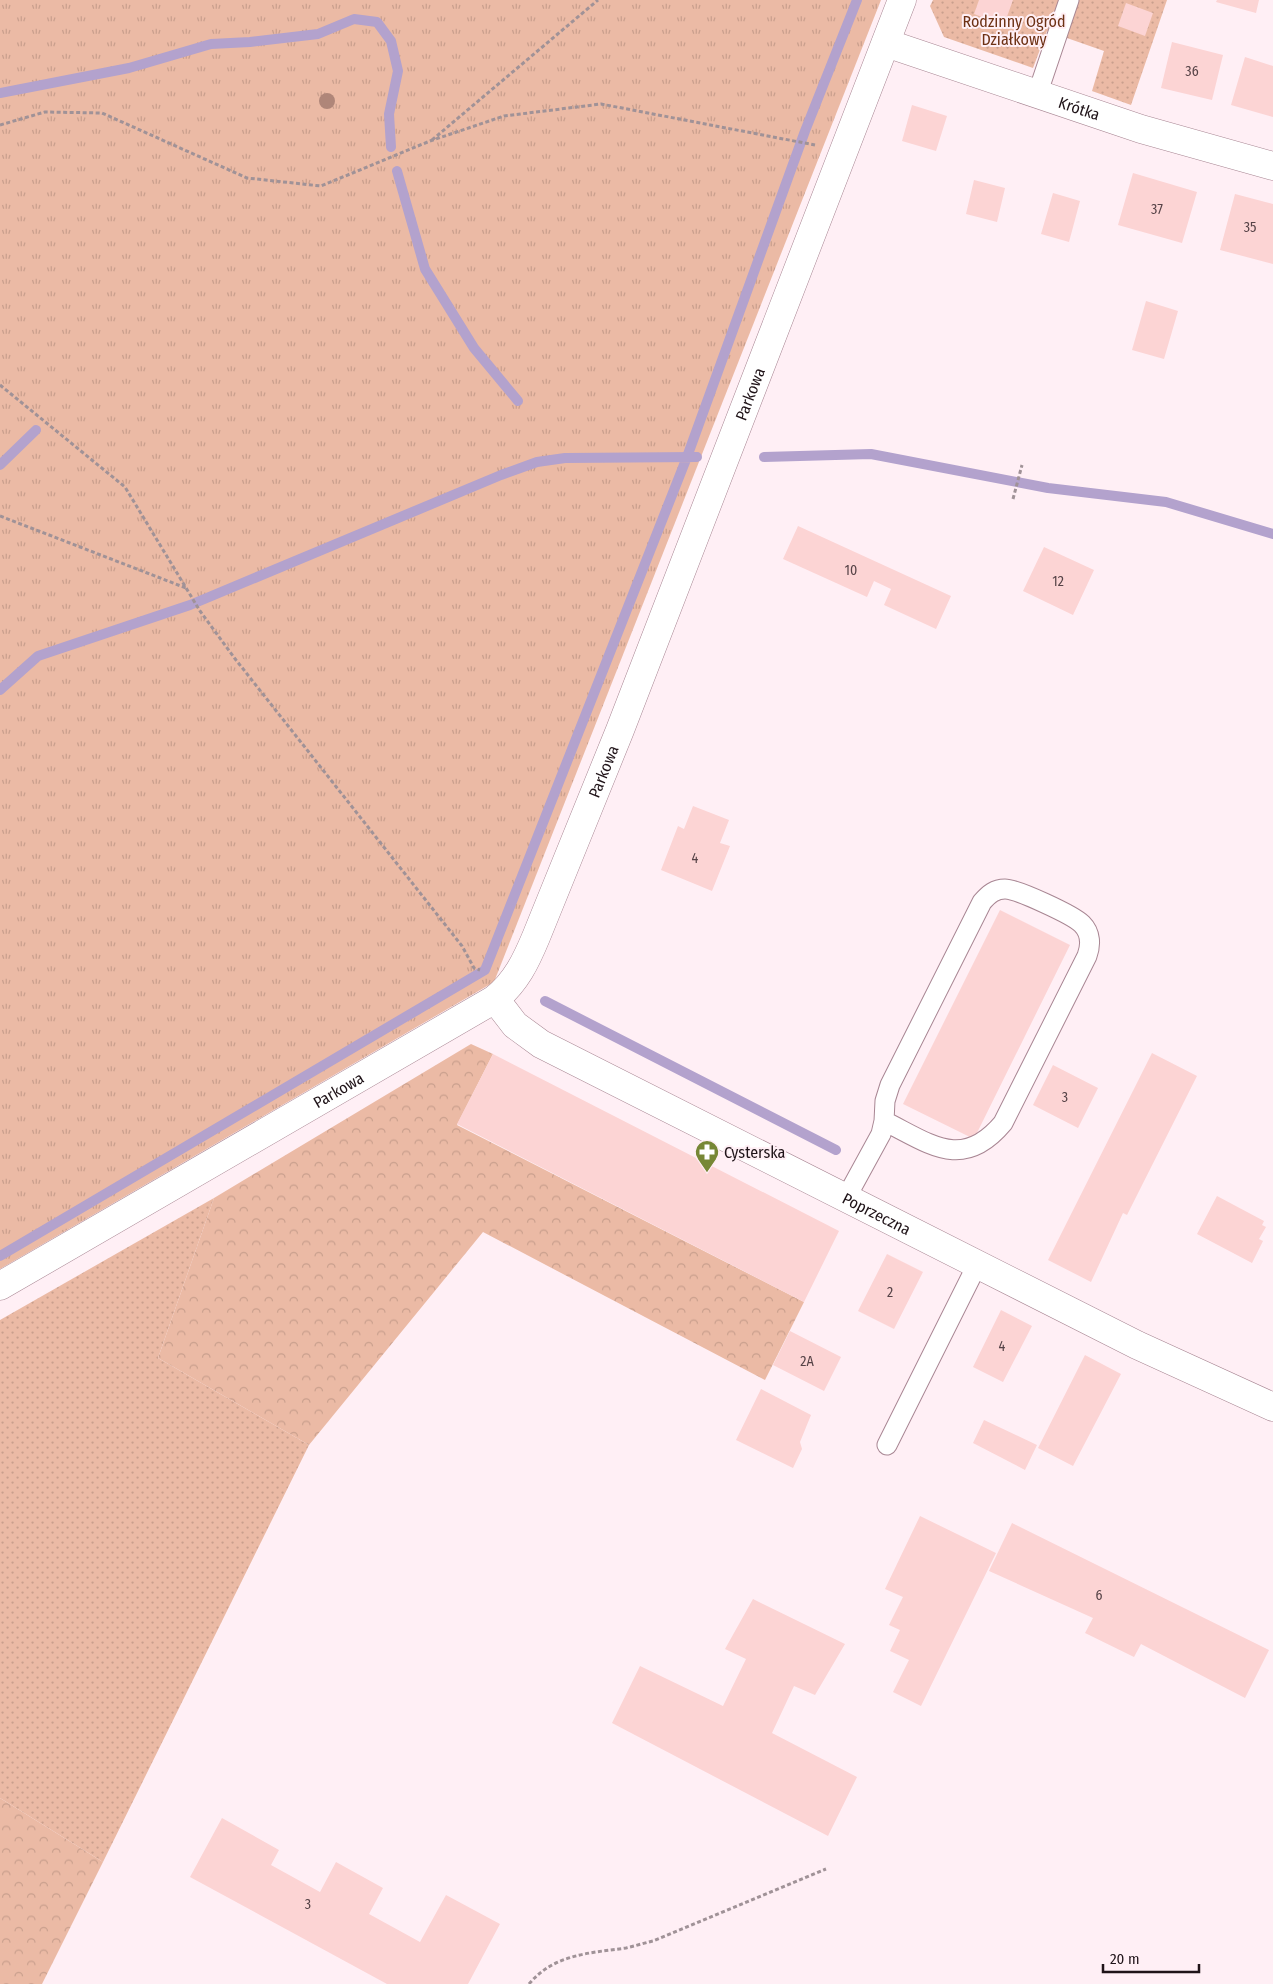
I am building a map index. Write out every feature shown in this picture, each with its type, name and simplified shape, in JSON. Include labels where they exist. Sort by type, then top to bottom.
[{"type":"street","name":"Parkowa","points":[[0,1286],[495,999],[510,985],[523,967],[623,721],[902,0]]},
{"type":"street","name":"Krótka","points":[[886,43],[1141,129],[1273,166]]},
{"type":"street","name":"Poprzeczna","points":[[495,999],[515,1025],[527,1036],[541,1044],[1169,1361],[1273,1408]]},
{"type":"lane","points":[[1037,95],[1069,0]]},
{"type":"lane","points":[[846,1198],[880,1134],[884,1121],[885,1101],[890,1085],[982,902],[987,896],[995,891],[1012,889],[1082,923],[1090,939],[1090,948],[1087,956],[1002,1124],[994,1134],[976,1147],[959,1151],[950,1150],[934,1146],[884,1121]]},
{"type":"lane","points":[[887,1445],[976,1265]]},
{"type":"path","points":[[430,141],[598,0]]},
{"type":"path","points":[[0,125],[45,112],[102,113],[247,178],[321,186],[430,141],[504,116],[601,104],[809,143]]},
{"type":"path","points":[[0,385],[124,487],[200,611],[236,660],[462,946],[474,968],[478,970],[484,969]]},
{"type":"path","points":[[1013,499],[1022,465]]},
{"type":"path","points":[[0,516],[187,589]]},
{"type":"path","points":[[529,1984],[553,1963],[571,1956],[628,1947],[653,1940],[826,1869]]},
{"type":"green space","points":[[0,0],[881,0],[494,982],[0,1269]]},
{"type":"green space","name":"Rodzinny Ogród Działkowy","points":[[933,0],[1167,0],[1131,105],[1092,91],[1104,51],[1047,31],[1033,68],[944,37],[930,6]]},
{"type":"green space","points":[[471,1044],[493,1054],[457,1125],[804,1302],[765,1380],[483,1232],[309,1445],[158,1358],[214,1198]]},
{"type":"green space","points":[[214,1198],[158,1358],[309,1445],[103,1862],[0,1798],[0,1320]]},
{"type":"green space","points":[[0,1798],[103,1862],[42,1984],[0,1984]]},
{"type":"building","points":[[979,0],[1013,0],[1004,25],[974,14]]},
{"type":"building","points":[[1217,0],[1259,0],[1256,13],[1216,2]]},
{"type":"building","points":[[1126,3],[1153,13],[1145,36],[1118,26]]},
{"type":"building","points":[[1172,42],[1223,55],[1212,100],[1161,88]]},
{"type":"building","points":[[1245,57],[1273,66],[1273,117],[1231,105]]},
{"type":"building","points":[[912,105],[947,116],[936,151],[902,141]]},
{"type":"building","points":[[1133,173],[1197,192],[1182,243],[1118,225]]},
{"type":"building","points":[[974,180],[1005,188],[997,222],[966,214]]},
{"type":"building","points":[[1053,193],[1080,201],[1069,242],[1041,234]]},
{"type":"building","points":[[1235,194],[1273,204],[1273,264],[1220,250]]},
{"type":"building","points":[[1146,301],[1178,311],[1164,359],[1132,350]]},
{"type":"building","points":[[798,526],[951,596],[936,629],[884,605],[891,589],[874,581],[867,597],[783,559]]},
{"type":"building","points":[[1044,547],[1094,570],[1073,615],[1023,591]]},
{"type":"building","points":[[693,806],[729,820],[720,843],[730,846],[712,891],[661,870],[678,826],[684,829]]},
{"type":"building","points":[[1000,910],[1070,945],[974,1139],[903,1104]]},
{"type":"building","points":[[1152,1053],[1197,1076],[1127,1215],[1123,1213],[1091,1282],[1048,1260]]},
{"type":"building","points":[[493,1054],[839,1231],[804,1302],[457,1124]]},
{"type":"building","points":[[1053,1065],[1098,1088],[1078,1128],[1033,1105]]},
{"type":"building","points":[[1217,1196],[1264,1221],[1262,1225],[1266,1227],[1259,1239],[1263,1241],[1252,1263],[1197,1234]]},
{"type":"building","points":[[887,1254],[923,1272],[894,1329],[858,1311]]},
{"type":"building","points":[[1001,1310],[1032,1326],[1003,1382],[973,1367]]},
{"type":"building","points":[[790,1331],[841,1357],[824,1391],[773,1365]]},
{"type":"building","points":[[1085,1355],[1121,1374],[1073,1466],[1038,1448]]},
{"type":"building","points":[[761,1389],[811,1415],[800,1442],[802,1449],[793,1468],[736,1440]]},
{"type":"building","points":[[984,1420],[1037,1445],[1025,1470],[973,1443]]},
{"type":"building","points":[[920,1516],[996,1553],[921,1706],[893,1692],[909,1660],[890,1651],[900,1630],[889,1625],[903,1597],[885,1589]]},
{"type":"building","points":[[1012,1523],[1269,1650],[1245,1698],[1141,1644],[1134,1657],[1085,1633],[1093,1618],[989,1571]]},
{"type":"building","points":[[753,1599],[845,1644],[815,1695],[794,1686],[772,1733],[857,1777],[828,1836],[612,1723],[640,1666],[723,1706],[746,1659],[725,1649]]},
{"type":"building","points":[[222,1818],[279,1850],[271,1865],[320,1892],[336,1862],[383,1888],[369,1914],[420,1942],[446,1895],[500,1924],[468,1984],[387,1984],[190,1877]]},
{"type":"waterway","points":[[0,1256],[485,970],[687,457],[805,131],[857,0]]},
{"type":"waterway","points":[[0,93],[129,68],[211,44],[250,42],[318,34],[354,19],[377,22],[391,41],[398,71],[389,114],[391,147]]},
{"type":"waterway","points":[[397,171],[425,269],[474,348],[518,401]]},
{"type":"waterway","points":[[0,465],[36,430]]},
{"type":"waterway","points":[[764,457],[871,454],[1048,488],[1166,502],[1273,534]]},
{"type":"waterway","points":[[0,690],[38,656],[190,605],[501,475],[537,462],[565,458],[697,457]]},
{"type":"waterway","points":[[545,1001],[836,1150]]},
{"type":"place","name":"Cysterska","points":[[707,1173]]}]
